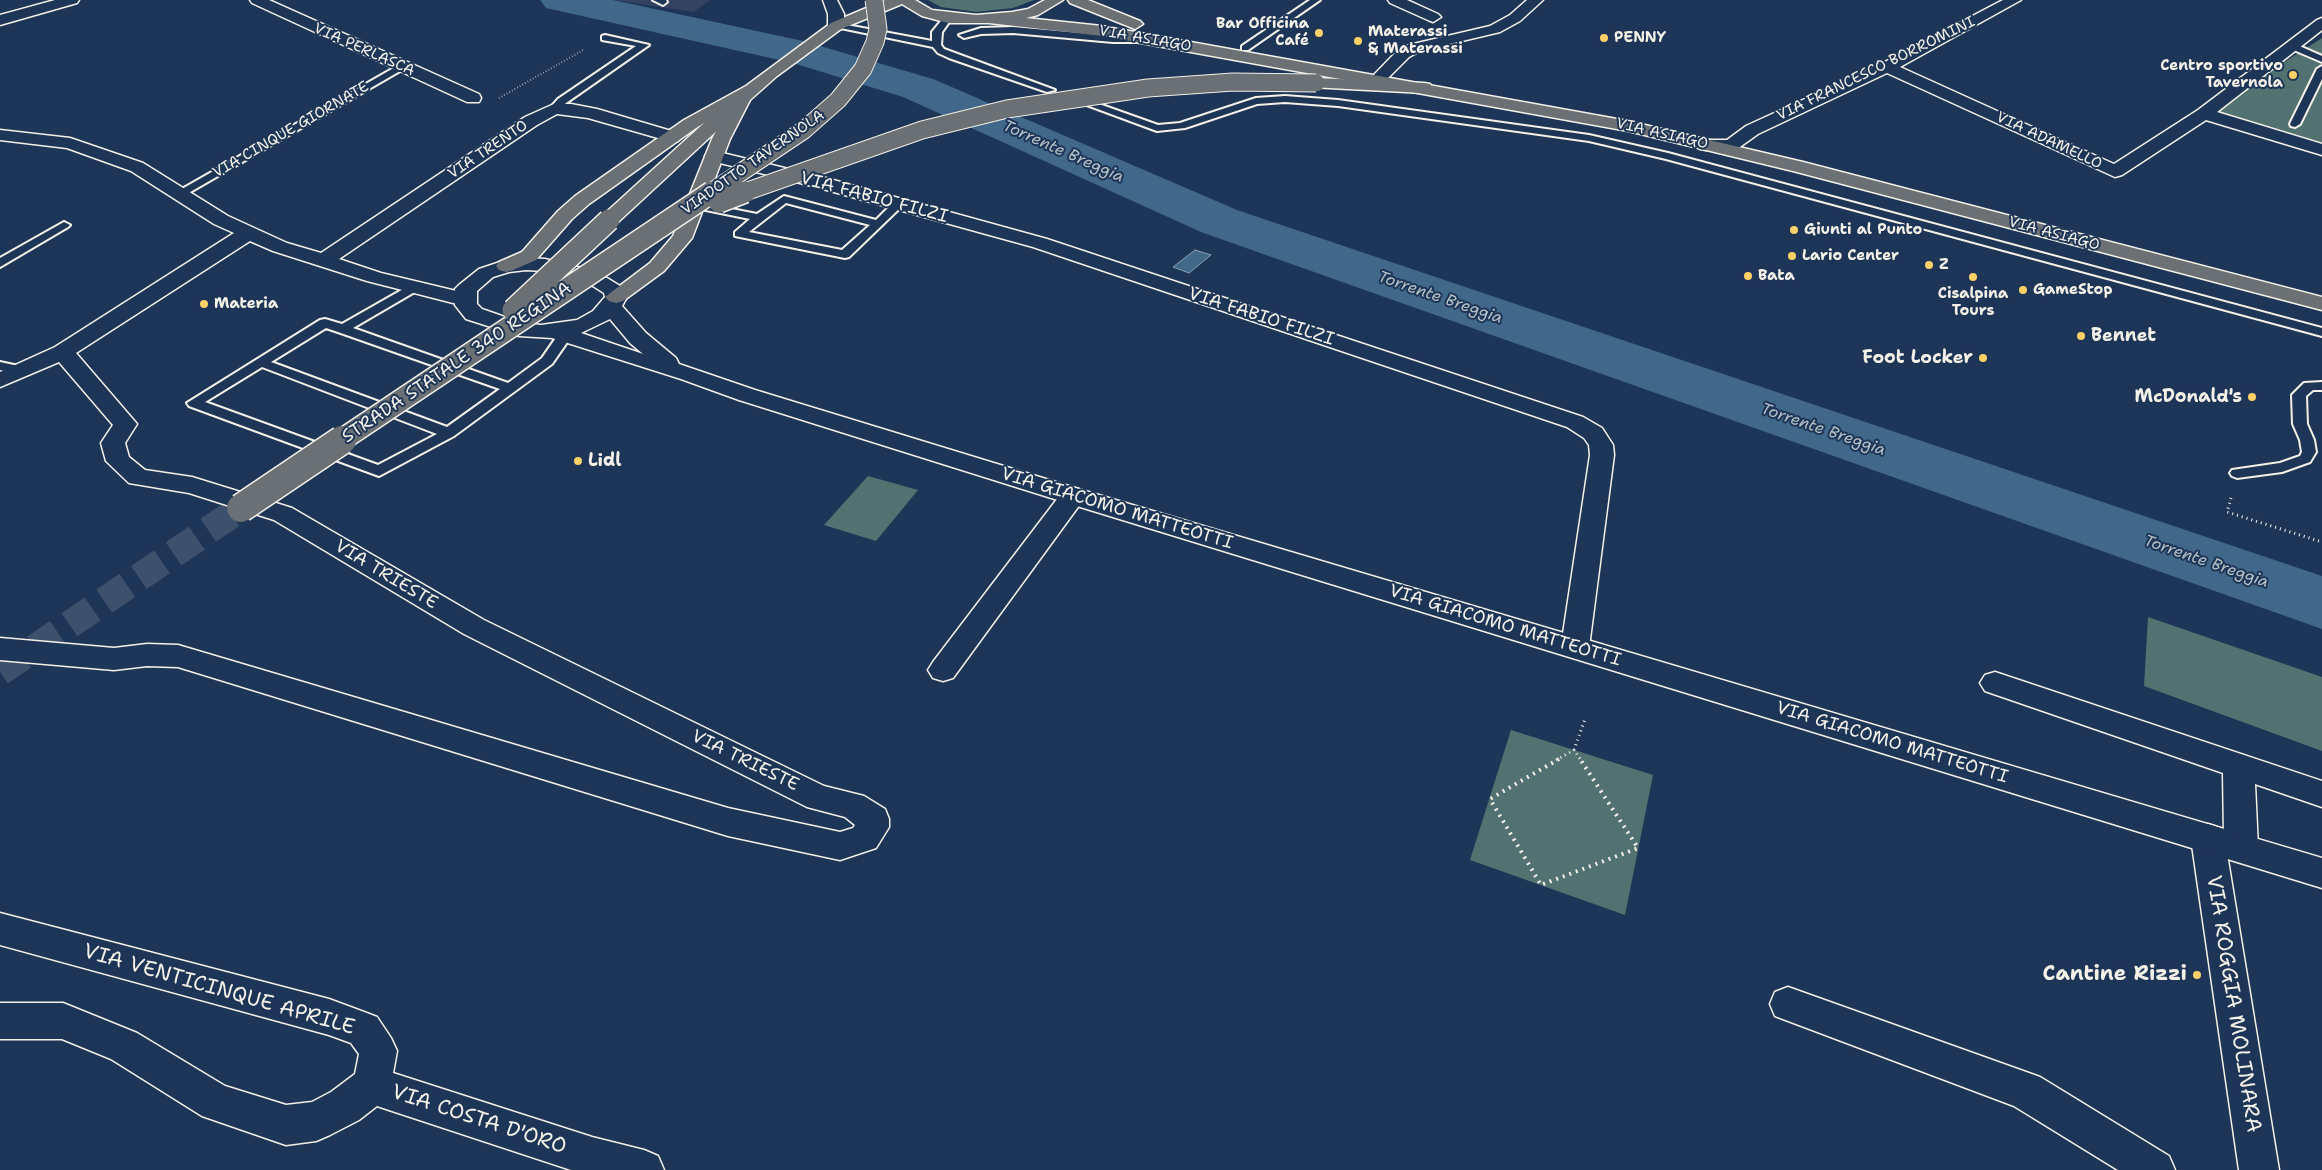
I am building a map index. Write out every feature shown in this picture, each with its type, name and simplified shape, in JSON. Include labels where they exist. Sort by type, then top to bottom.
[{"type":"main road","name":"VIADOTTO TAVERNOLA","points":[[674,219],[804,130],[838,100],[863,69],[875,42],[878,20],[874,0]]},
{"type":"main road","points":[[455,363],[771,73],[838,26],[898,0]]},
{"type":"main road","points":[[907,0],[910,4],[927,13],[948,18],[990,19],[1033,12],[1056,0]]},
{"type":"main road","name":"VIA ASIAGO","points":[[1075,0],[1132,23],[1380,76],[1424,88],[1628,126],[1706,144],[2322,304]]},
{"type":"main road","points":[[838,26],[874,16],[927,13]]},
{"type":"main road","name":"VIA ASIAGO","points":[[990,19],[1071,26],[1624,115],[1739,141],[2251,272],[2322,288]]},
{"type":"main road","points":[[674,219],[815,166],[913,133],[1007,109],[1148,88],[1233,82],[1316,83],[1424,88]]},
{"type":"main road","points":[[506,266],[530,256],[565,215],[582,200],[672,137],[750,91]]},
{"type":"main road","points":[[614,302],[657,267],[682,238],[728,124],[750,91]]},
{"type":"main road","name":"STRADA STATALE 340 REGINA","points":[[241,508],[455,363],[674,219]]},
{"type":"street","points":[[0,20],[72,0]]},
{"type":"street","name":"VIA PERLASCA","points":[[257,0],[473,98]]},
{"type":"street","points":[[830,0],[836,14],[838,26]]},
{"type":"street","points":[[1395,0],[1433,17]]},
{"type":"street","points":[[1380,76],[1403,54],[1414,48],[1495,29],[1515,18],[1536,0]]},
{"type":"street","name":"VIA FRANCESCO BORROMINI","points":[[1739,141],[1752,130],[1887,67],[2014,0]]},
{"type":"street","name":"VIA ADAMELLO","points":[[1887,67],[2115,171],[2204,114],[2322,23]]},
{"type":"street","name":"VIA TRENTO","points":[[323,261],[531,121],[554,110],[571,109],[591,113],[672,137]]},
{"type":"street","points":[[2204,114],[2322,150]]},
{"type":"street","points":[[0,135],[70,144],[137,166],[221,220],[248,233],[323,261],[465,300]]},
{"type":"street","points":[[1706,144],[1721,146],[1739,141]]},
{"type":"street","name":"VIA FABIO FILZI","points":[[714,156],[1049,246],[1575,422],[1593,433],[1601,445],[1602,454],[1575,647]]},
{"type":"street","points":[[0,380],[63,352],[248,233]]},
{"type":"street","name":"VIA GIACOMO MATTEOTTI","points":[[506,266],[545,265],[574,272],[600,282],[613,290],[614,302],[644,344],[665,361],[689,374]]},
{"type":"street","points":[[506,266],[486,273],[466,289],[466,305],[474,314],[519,329],[559,333],[585,325],[601,316],[614,302]]},
{"type":"street","points":[[408,285],[430,286],[476,280]]},
{"type":"street","name":"VIA GIACOMO MATTEOTTI","points":[[559,333],[689,374],[747,395],[1074,496],[2322,873]]},
{"type":"street","name":"VIA TRIESTE","points":[[0,649],[114,659],[147,655],[178,656],[728,822],[840,846],[864,838],[873,827],[872,819],[853,806],[818,798],[474,628],[283,514],[192,485],[138,477],[118,461],[113,443],[125,424],[63,352]]},
{"type":"street","points":[[943,670],[1074,496]]},
{"type":"street","points":[[1995,683],[2322,794]]},
{"type":"street","name":"VIA ROGGIA MOLINARA","points":[[2239,767],[2224,843],[2259,1170]]},
{"type":"street","name":"VIA VENTICINQUE APRILE","points":[[0,929],[329,1017],[364,1030],[378,1051],[372,1084]]},
{"type":"street","points":[[1788,1004],[2026,1091],[2155,1170]]},
{"type":"street","points":[[0,1021],[63,1021],[124,1046],[216,1102],[286,1125],[316,1121],[345,1106],[372,1084]]},
{"type":"street","name":"VIA COSTA D'ORO","points":[[372,1084],[592,1157],[644,1170]]},
{"type":"lane","points":[[1245,48],[1316,0]]},
{"type":"lane","points":[[936,45],[937,32],[948,18]]},
{"type":"lane","points":[[973,63],[960,53],[957,46],[959,40],[990,19]]},
{"type":"lane","points":[[838,26],[936,45],[941,51],[1050,90]]},
{"type":"lane","points":[[964,35],[988,31],[1013,30],[1114,39],[1150,40]]},
{"type":"lane","points":[[554,110],[562,101],[644,45],[605,38]]},
{"type":"lane","points":[[2292,46],[2322,59]]},
{"type":"lane","name":"VIA CINQUE GIORNATE","points":[[181,193],[402,67]]},
{"type":"lane","points":[[2295,124],[2322,68]]},
{"type":"lane","points":[[1081,101],[1157,128],[1181,126],[1246,104],[1269,100],[1338,103],[1572,135],[1703,165],[1764,187],[1834,206],[2322,332]]},
{"type":"lane","points":[[1439,125],[1449,117]]},
{"type":"lane","points":[[1502,134],[1512,126]]},
{"type":"lane","points":[[1561,144],[1572,135]]},
{"type":"lane","points":[[1626,156],[1635,148]]},
{"type":"lane","points":[[1695,174],[1703,165]]},
{"type":"lane","points":[[878,224],[784,199],[739,234],[845,254],[878,224],[898,204]]},
{"type":"lane","points":[[696,205],[760,218]]},
{"type":"lane","points":[[0,263],[64,225]]},
{"type":"lane","points":[[343,329],[408,285]]},
{"type":"lane","points":[[510,388],[325,323],[194,403],[379,471],[449,433],[547,361],[559,333]]},
{"type":"lane","points":[[260,362],[449,433]]},
{"type":"lane","points":[[0,366],[23,371]]},
{"type":"lane","points":[[2237,473],[2282,467],[2305,459],[2309,452],[2307,440],[2300,424],[2299,395],[2309,386],[2322,386]]},
{"type":"path","points":[[473,98],[491,102],[605,38]]},
{"type":"path","points":[[2232,494],[2227,512],[2322,542]]},
{"type":"path","points":[[1574,750],[1638,848],[1541,885],[1490,799],[1574,750],[1584,719]]},
{"type":"shaded area","points":[[614,0],[710,0],[693,12]]},
{"type":"shaded area","points":[[1195,250],[1211,255],[1189,273],[1173,267]]},
{"type":"green space","points":[[928,0],[1034,0],[1013,8],[976,12],[941,7]]},
{"type":"green space","name":"Centro sportivo Tavernola","points":[[2322,38],[2322,148],[2206,112]]},
{"type":"green space","points":[[868,476],[918,490],[876,541],[824,525]]},
{"type":"green space","points":[[2148,617],[2322,677],[2322,751],[2144,686]]},
{"type":"green space","points":[[1511,730],[1653,775],[1625,915],[1470,860]]},
{"type":"waterway","name":"Torrente Breggia","points":[[559,0],[803,53],[918,88],[1219,221],[2322,603]]},
{"type":"tunnel","points":[[0,672],[241,508]]},
{"type":"place","name":"Bar Officina Café","points":[[1319,33]]},
{"type":"place","name":"PENNY","points":[[1604,38]]},
{"type":"place","name":"Materassi & Materassi","points":[[1358,41]]},
{"type":"place","name":"Centro sportivo Tavernola","points":[[2293,75]]},
{"type":"place","name":"Giunti al Punto","points":[[1794,230]]},
{"type":"place","name":"Lario Center","points":[[1792,256]]},
{"type":"place","name":"Z","points":[[1929,265]]},
{"type":"place","name":"Bata","points":[[1748,276]]},
{"type":"place","name":"Cisalpina Tours","points":[[1973,277]]},
{"type":"place","name":"GameStop","points":[[2023,290]]},
{"type":"place","name":"Materia","points":[[204,304]]},
{"type":"place","name":"Bennet","points":[[2081,336]]},
{"type":"place","name":"Foot Locker","points":[[1983,358]]},
{"type":"place","name":"McDonald's","points":[[2252,397]]},
{"type":"place","name":"Lidl","points":[[578,461]]},
{"type":"place","name":"Cantine Rizzi","points":[[2197,975]]}]
